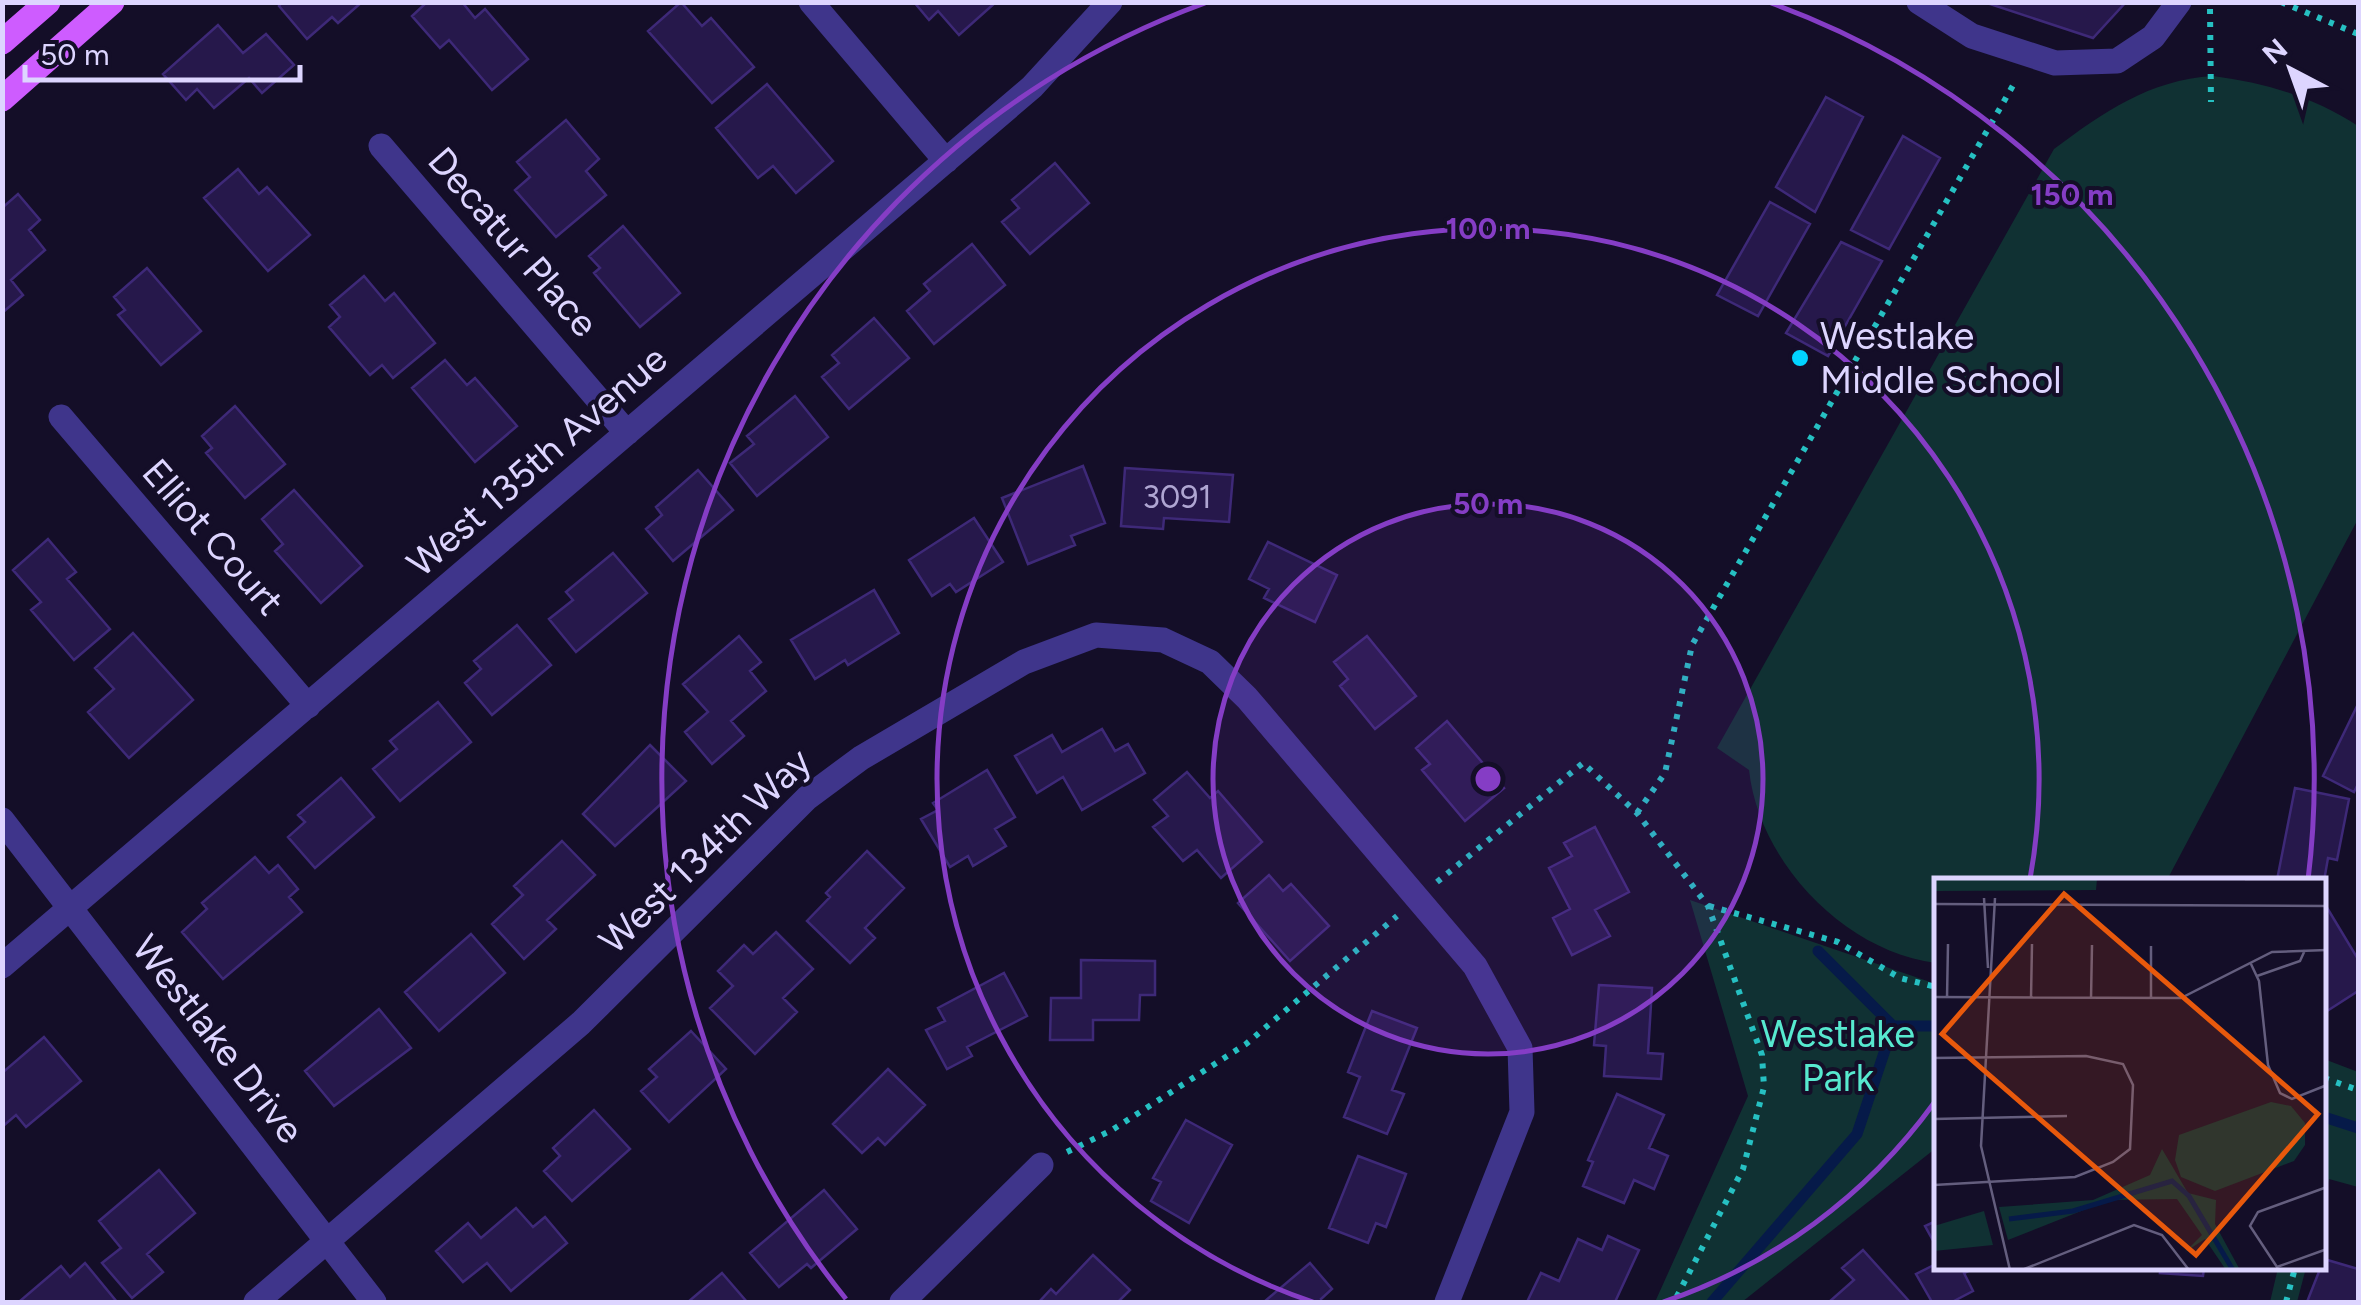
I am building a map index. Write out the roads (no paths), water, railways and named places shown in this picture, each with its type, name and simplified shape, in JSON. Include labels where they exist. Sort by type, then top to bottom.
[{"type":"main road","points":[[2,42],[48,2]]},
{"type":"main road","points":[[2,99],[112,2]]},
{"type":"street","points":[[811,2],[946,161]]},
{"type":"street","name":"West 135th Avenue","points":[[2,966],[1032,88],[1110,2]]},
{"type":"street","points":[[1920,2],[1972,36],[2055,63],[2117,61],[2153,37],[2179,2]]},
{"type":"street","name":"Decatur Place","points":[[381,146],[627,433]]},
{"type":"street","name":"Elliot Court","points":[[61,417],[308,706]]},
{"type":"street","name":"West 134th Way","points":[[256,1302],[581,1023],[806,798],[861,758],[1024,662],[1096,634],[1163,640],[1210,662],[1246,698],[1476,966],[1520,1048],[1522,1112],[1447,1302]]},
{"type":"street","name":"Westlake Drive","points":[[2,820],[374,1302]]},
{"type":"street","points":[[902,1302],[1041,1166]]},
{"type":"waterway","points":[[1818,951],[1893,1026]]},
{"type":"waterway","points":[[1712,1302],[1857,1134],[1893,1026],[1934,1026]]},
{"type":"waterway","points":[[2326,1118],[2358,1128]]},
{"type":"place","name":"Westlake Middle School","points":[[1800,358]]},
{"type":"park label","name":"Westlake Park","points":[[1838,1056]]}]
